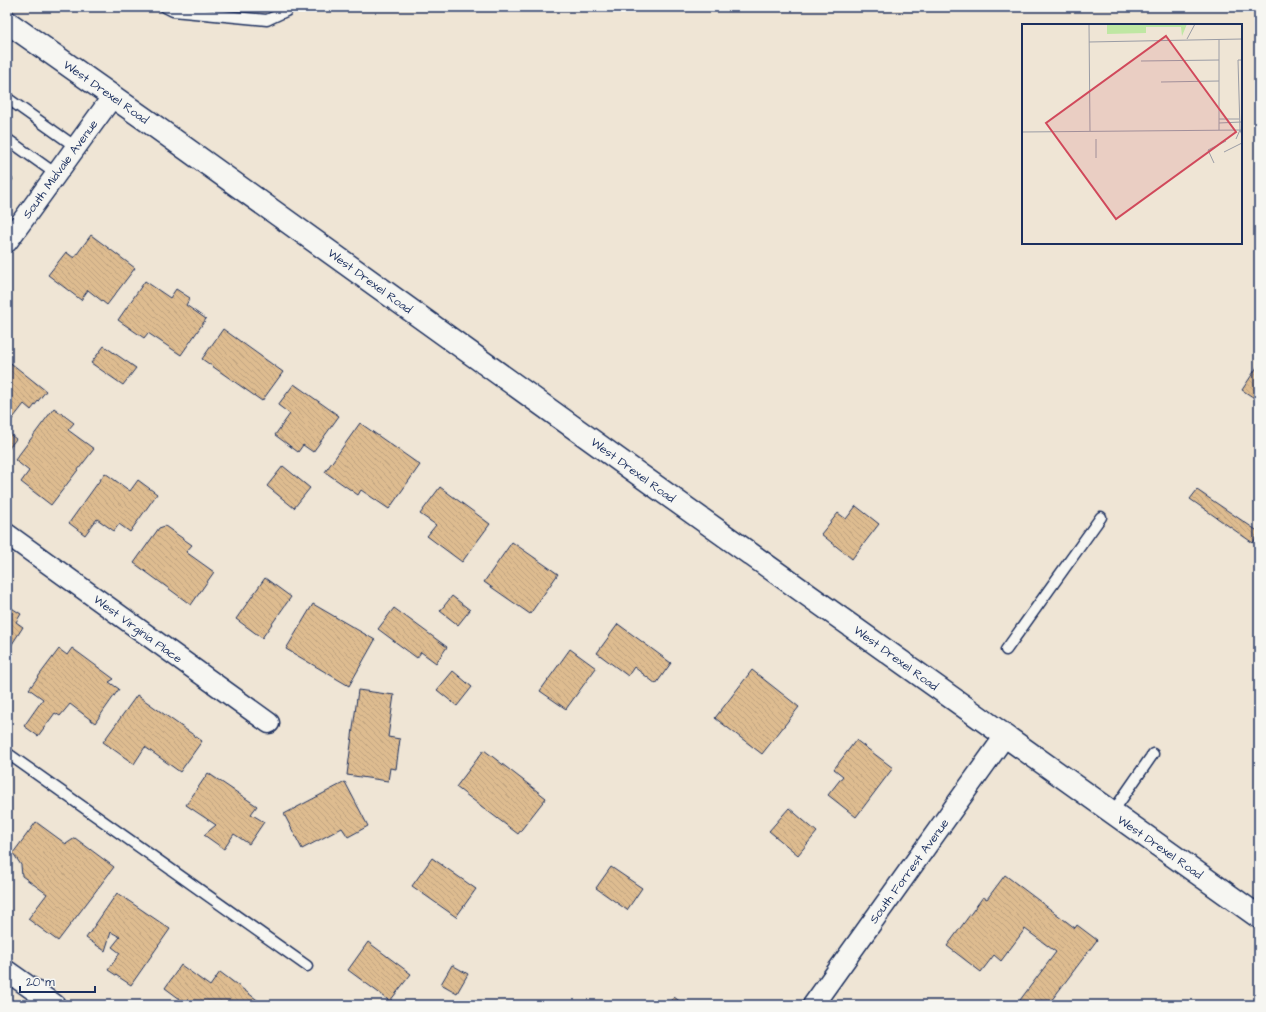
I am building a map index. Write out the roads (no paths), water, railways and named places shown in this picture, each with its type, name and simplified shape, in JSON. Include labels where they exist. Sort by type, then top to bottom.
[{"type":"street","name":"West Drexel Road","points":[[7,22],[113,96],[1259,917]]},
{"type":"street","name":"South Midvale Avenue","points":[[7,242],[113,96]]},
{"type":"street","name":"West Virginia Place","points":[[7,534],[269,723]]},
{"type":"street","name":"South Forrest Avenue","points":[[813,1005],[1005,736]]},
{"type":"street","points":[[7,972],[55,1005]]},
{"type":"lane","points":[[165,7],[173,11],[267,20],[286,11],[289,7]]},
{"type":"lane","points":[[7,98],[76,147]]},
{"type":"lane","points":[[7,139],[56,174]]},
{"type":"lane","points":[[1006,650],[1101,517]]},
{"type":"lane","points":[[7,753],[307,966]]},
{"type":"lane","points":[[1112,813],[1153,754]]}]
